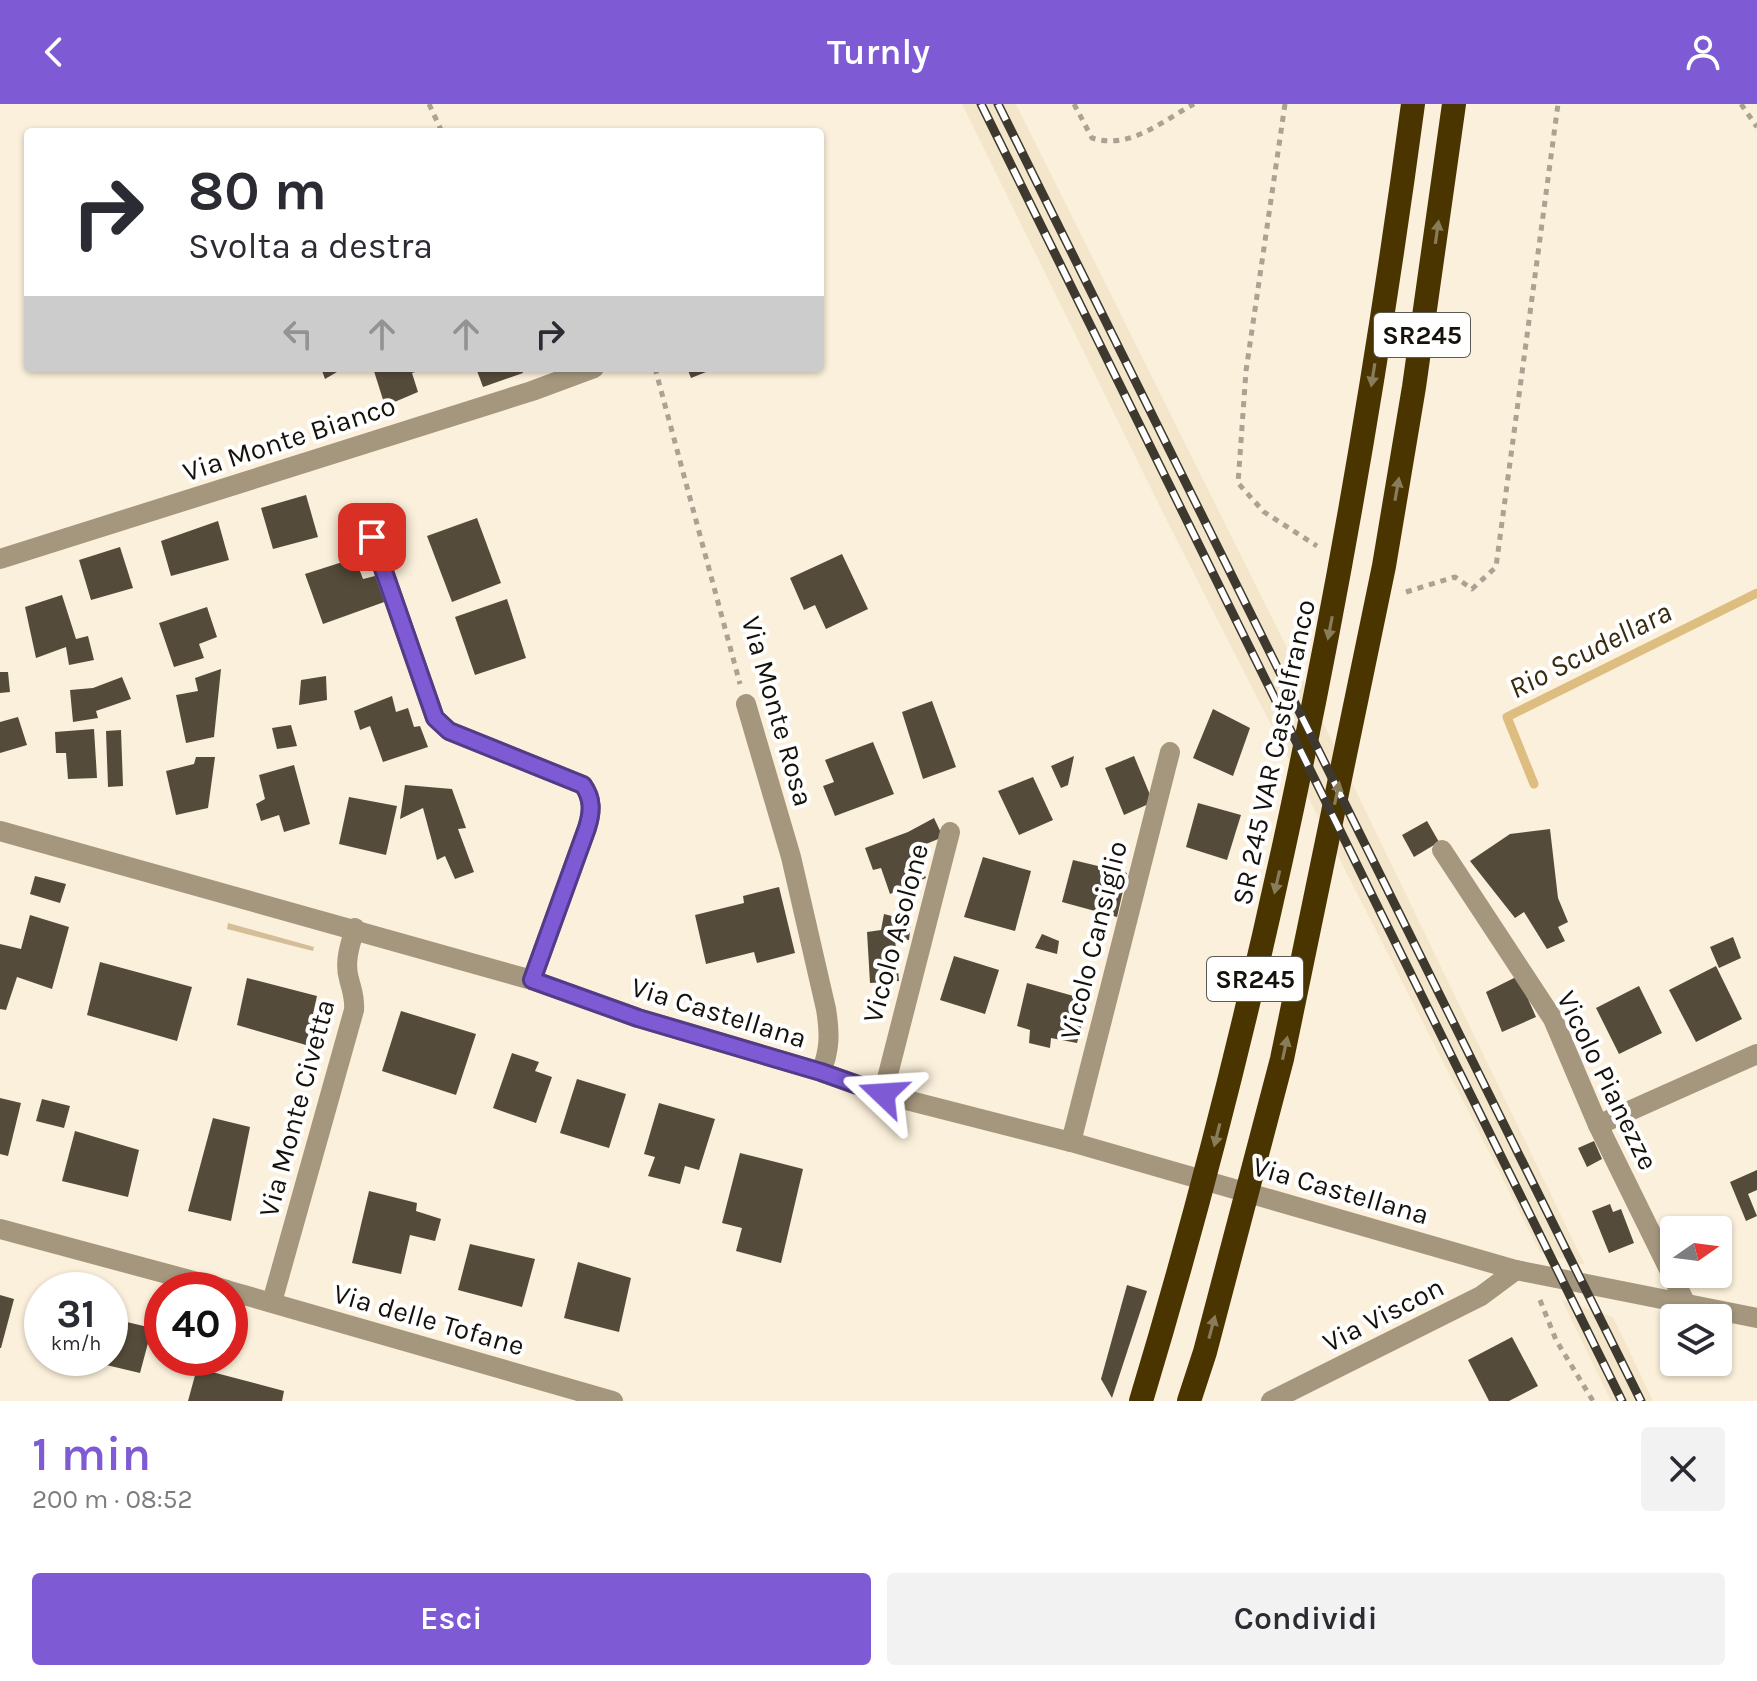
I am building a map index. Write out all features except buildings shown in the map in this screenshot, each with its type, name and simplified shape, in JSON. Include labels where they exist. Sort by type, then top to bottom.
[{"type":"highway","name":"SR 245 VAR Castelfranco","points":[[1141,1401],[1213,1152],[1280,869],[1345,551],[1413,104]]},
{"type":"highway","name":"SR245","points":[[1189,1401],[1205,1352],[1282,1059],[1384,566],[1414,387],[1454,104]]},
{"type":"street","name":"Via Monte Bianco","points":[[0,559],[532,391],[583,372]]},
{"type":"street","points":[[372,537],[435,718],[449,731],[583,785],[589,794],[591,816],[532,980]]},
{"type":"street","name":"Via Monte Rosa","points":[[746,704],[791,857],[826,1009],[830,1035],[828,1055],[821,1072]]},
{"type":"street","name":"Vicolo Cansiglio","points":[[1071,1142],[1170,752]]},
{"type":"street","name":"Via Castellana","points":[[0,831],[532,980],[638,1018],[821,1072],[883,1094],[1071,1142],[1516,1270],[1757,1318]]},
{"type":"street","name":"Vicolo Asolone","points":[[883,1094],[950,832]]},
{"type":"street","name":"Vicolo Pianezze","points":[[1442,850],[1553,1019],[1598,1125],[1685,1302]]},
{"type":"street","name":"Via Monte Civetta","points":[[272,1302],[354,1010],[355,994],[348,978],[347,957],[355,928]]},
{"type":"street","points":[[1598,1125],[1757,1054]]},
{"type":"street","name":"Via delle Tofane","points":[[0,1229],[161,1272]]},
{"type":"street","name":"Via Viscon","points":[[1271,1401],[1481,1296],[1516,1270]]},
{"type":"street","name":"Via delle Tofane","points":[[248,1295],[613,1401]]},
{"type":"path","points":[[429,104],[440,128]]},
{"type":"path","points":[[1074,104],[1092,138],[1108,143],[1141,134],[1194,104]]},
{"type":"path","points":[[1741,104],[1757,127]]},
{"type":"path","name":"Via Monte Rosa","points":[[656,372],[746,704]]},
{"type":"path","points":[[1545,1312],[1556,1340],[1593,1401]]},
{"type":"shaded area","points":[[962,104],[1016,104],[1285,644],[1585,1265],[1540,1252],[1163,513]]},
{"type":"shaded area","points":[[228,923],[314,947],[313,951],[227,929]]},
{"type":"shaded area","points":[[1562,1300],[1613,1317],[1653,1401],[1611,1401]]},
{"type":"waterway","name":"Rio Scudellara","points":[[1534,784],[1507,717],[1757,593]]},
{"type":"railway","points":[[981,104],[1622,1401]]},
{"type":"railway","points":[[998,104],[1641,1401]]},
{"type":"route","points":[[372,537],[435,718],[449,731],[583,785],[589,794],[591,816],[532,980],[638,1018],[821,1072],[883,1094]]}]
